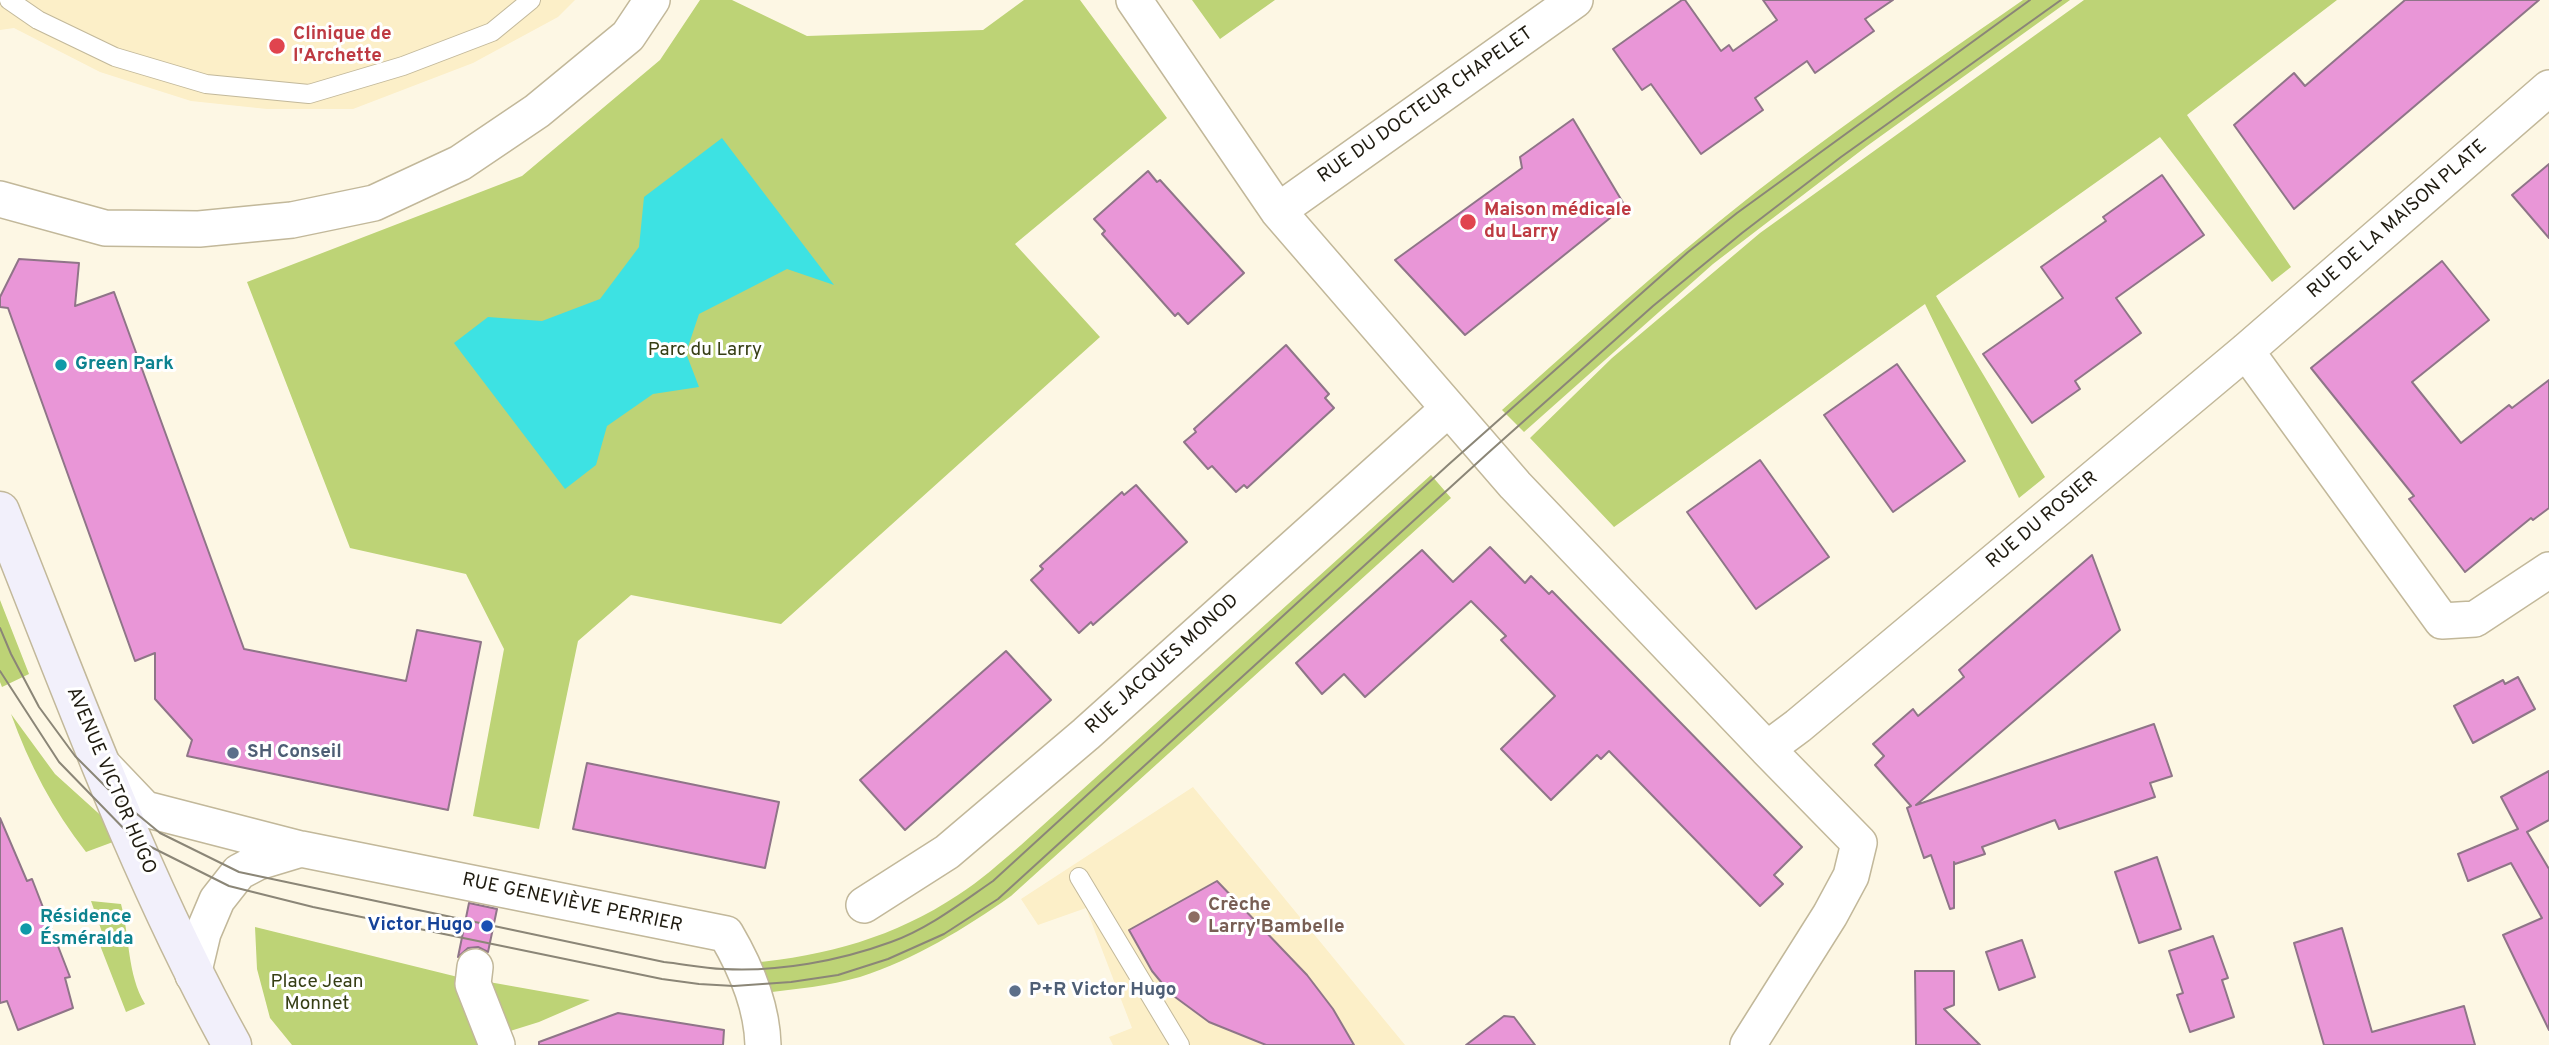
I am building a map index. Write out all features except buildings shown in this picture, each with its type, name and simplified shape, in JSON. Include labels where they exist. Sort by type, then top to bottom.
[{"type":"main road","name":"AVENUE VICTOR HUGO","points":[[0,511],[101,763],[193,975],[232,1045]]},
{"type":"street","points":[[0,199],[105,228],[199,229],[292,220],[374,202],[460,163],[537,111],[628,36],[652,0]]},
{"type":"street","points":[[1134,0],[1278,211],[1448,409],[1515,485],[1859,843],[1851,876],[1830,915],[1748,1045]]},
{"type":"street","name":"RUE DU DOCTEUR CHAPELET","points":[[1278,211],[1575,0]]},
{"type":"street","name":"RUE DE LA MAISON PLATE","points":[[2246,351],[2549,88]]},
{"type":"street","points":[[2246,351],[2442,621],[2475,619],[2549,570]]},
{"type":"street","name":"RUE DU ROSIER","points":[[1768,749],[2246,351]]},
{"type":"street","name":"RUE JACQUES MONOD","points":[[864,905],[947,852],[1026,785],[1448,409]]},
{"type":"street","name":"RUE GENEVIÈVE PERRIER","points":[[101,763],[145,808],[302,849],[726,934],[752,984],[763,1032],[763,1045]]},
{"type":"street","name":"RUE GENEVIÈVE PERRIER","points":[[193,975],[203,933],[217,900],[239,872],[258,862],[302,849]]},
{"type":"street","points":[[475,967],[473,984],[496,1045]]},
{"type":"lane","points":[[9,0],[38,20],[115,57],[206,84],[309,94],[403,66],[492,32],[531,0]]},
{"type":"lane","points":[[1079,877],[1180,1045]]},
{"type":"shaded area","name":"Clinique de l'Archette","points":[[0,0],[575,0],[558,17],[473,63],[353,109],[267,109],[191,101],[100,72],[14,28],[0,30]]},
{"type":"shaded area","name":"Crèche Larry'Bambelle","points":[[1193,787],[1405,1045],[1113,1045],[1109,1037],[1132,1028],[1086,908],[1038,925],[1021,899]]},
{"type":"green space","name":"Parc du Larry","points":[[700,0],[732,0],[807,36],[983,30],[1024,0],[1080,0],[1167,118],[1015,244],[1100,337],[781,624],[631,595],[578,641],[539,829],[473,816],[504,649],[466,574],[350,548],[247,282],[522,176],[660,60]]},
{"type":"green space","points":[[1192,0],[1275,0],[1220,39]]},
{"type":"green space","points":[[2023,0],[2070,0],[1867,146],[1713,264],[1524,432],[1502,410],[1648,281],[1737,207],[1858,116]]},
{"type":"green space","points":[[2084,0],[2337,0],[2187,115],[2291,267],[2272,282],[2160,137],[1936,296],[2045,477],[2019,498],[1925,304],[1614,527],[1530,438],[1612,358],[1760,233]]},
{"type":"green space","points":[[1431,475],[1451,498],[1011,896],[939,942],[880,970],[836,983],[764,993],[751,963],[833,949],[885,933],[934,910],[982,878]]},
{"type":"green space","points":[[0,600],[29,674],[2,687],[0,682]]},
{"type":"green space","points":[[11,714],[55,774],[107,821],[113,842],[86,852],[43,786]]},
{"type":"green space","points":[[91,901],[121,904],[132,968],[145,1004],[126,1012],[96,935],[102,932]]},
{"type":"green space","name":"Place Jean Monnet","points":[[255,927],[462,978],[482,1045],[292,1045],[270,1018],[257,969]]},
{"type":"green space","points":[[489,982],[590,1000],[539,1022],[507,1032]]},
{"type":"water","points":[[722,138],[834,285],[787,269],[699,314],[686,353],[699,387],[653,394],[607,426],[596,465],[565,489],[454,343],[488,317],[542,321],[600,299],[639,247],[644,197]]},
{"type":"tram line","points":[[0,628],[39,707],[75,756],[114,795],[160,833],[239,872],[664,962],[701,967],[787,967],[830,960],[871,949],[918,930],[993,881],[1448,465],[1688,252],[1737,213],[2030,0]]},
{"type":"tram line","points":[[0,671],[59,762],[133,838],[229,886],[313,907],[662,979],[699,984],[734,986],[791,982],[838,975],[888,959],[944,934],[998,899],[1653,306],[1841,157],[2061,0]]},
{"type":"place","name":"Clinique de l'Archette","points":[[277,46]]},
{"type":"place","name":"Maison médicale du Larry","points":[[1468,222]]},
{"type":"place","name":"Green Park","points":[[61,365]]},
{"type":"place","name":"SH Conseil","points":[[233,753]]},
{"type":"place","name":"Crèche Larry'Bambelle","points":[[1194,917]]},
{"type":"place","name":"Victor Hugo","points":[[487,926]]},
{"type":"place","name":"Résidence Ésméralda","points":[[26,929]]},
{"type":"place","name":"P+R Victor Hugo","points":[[1015,991]]}]
